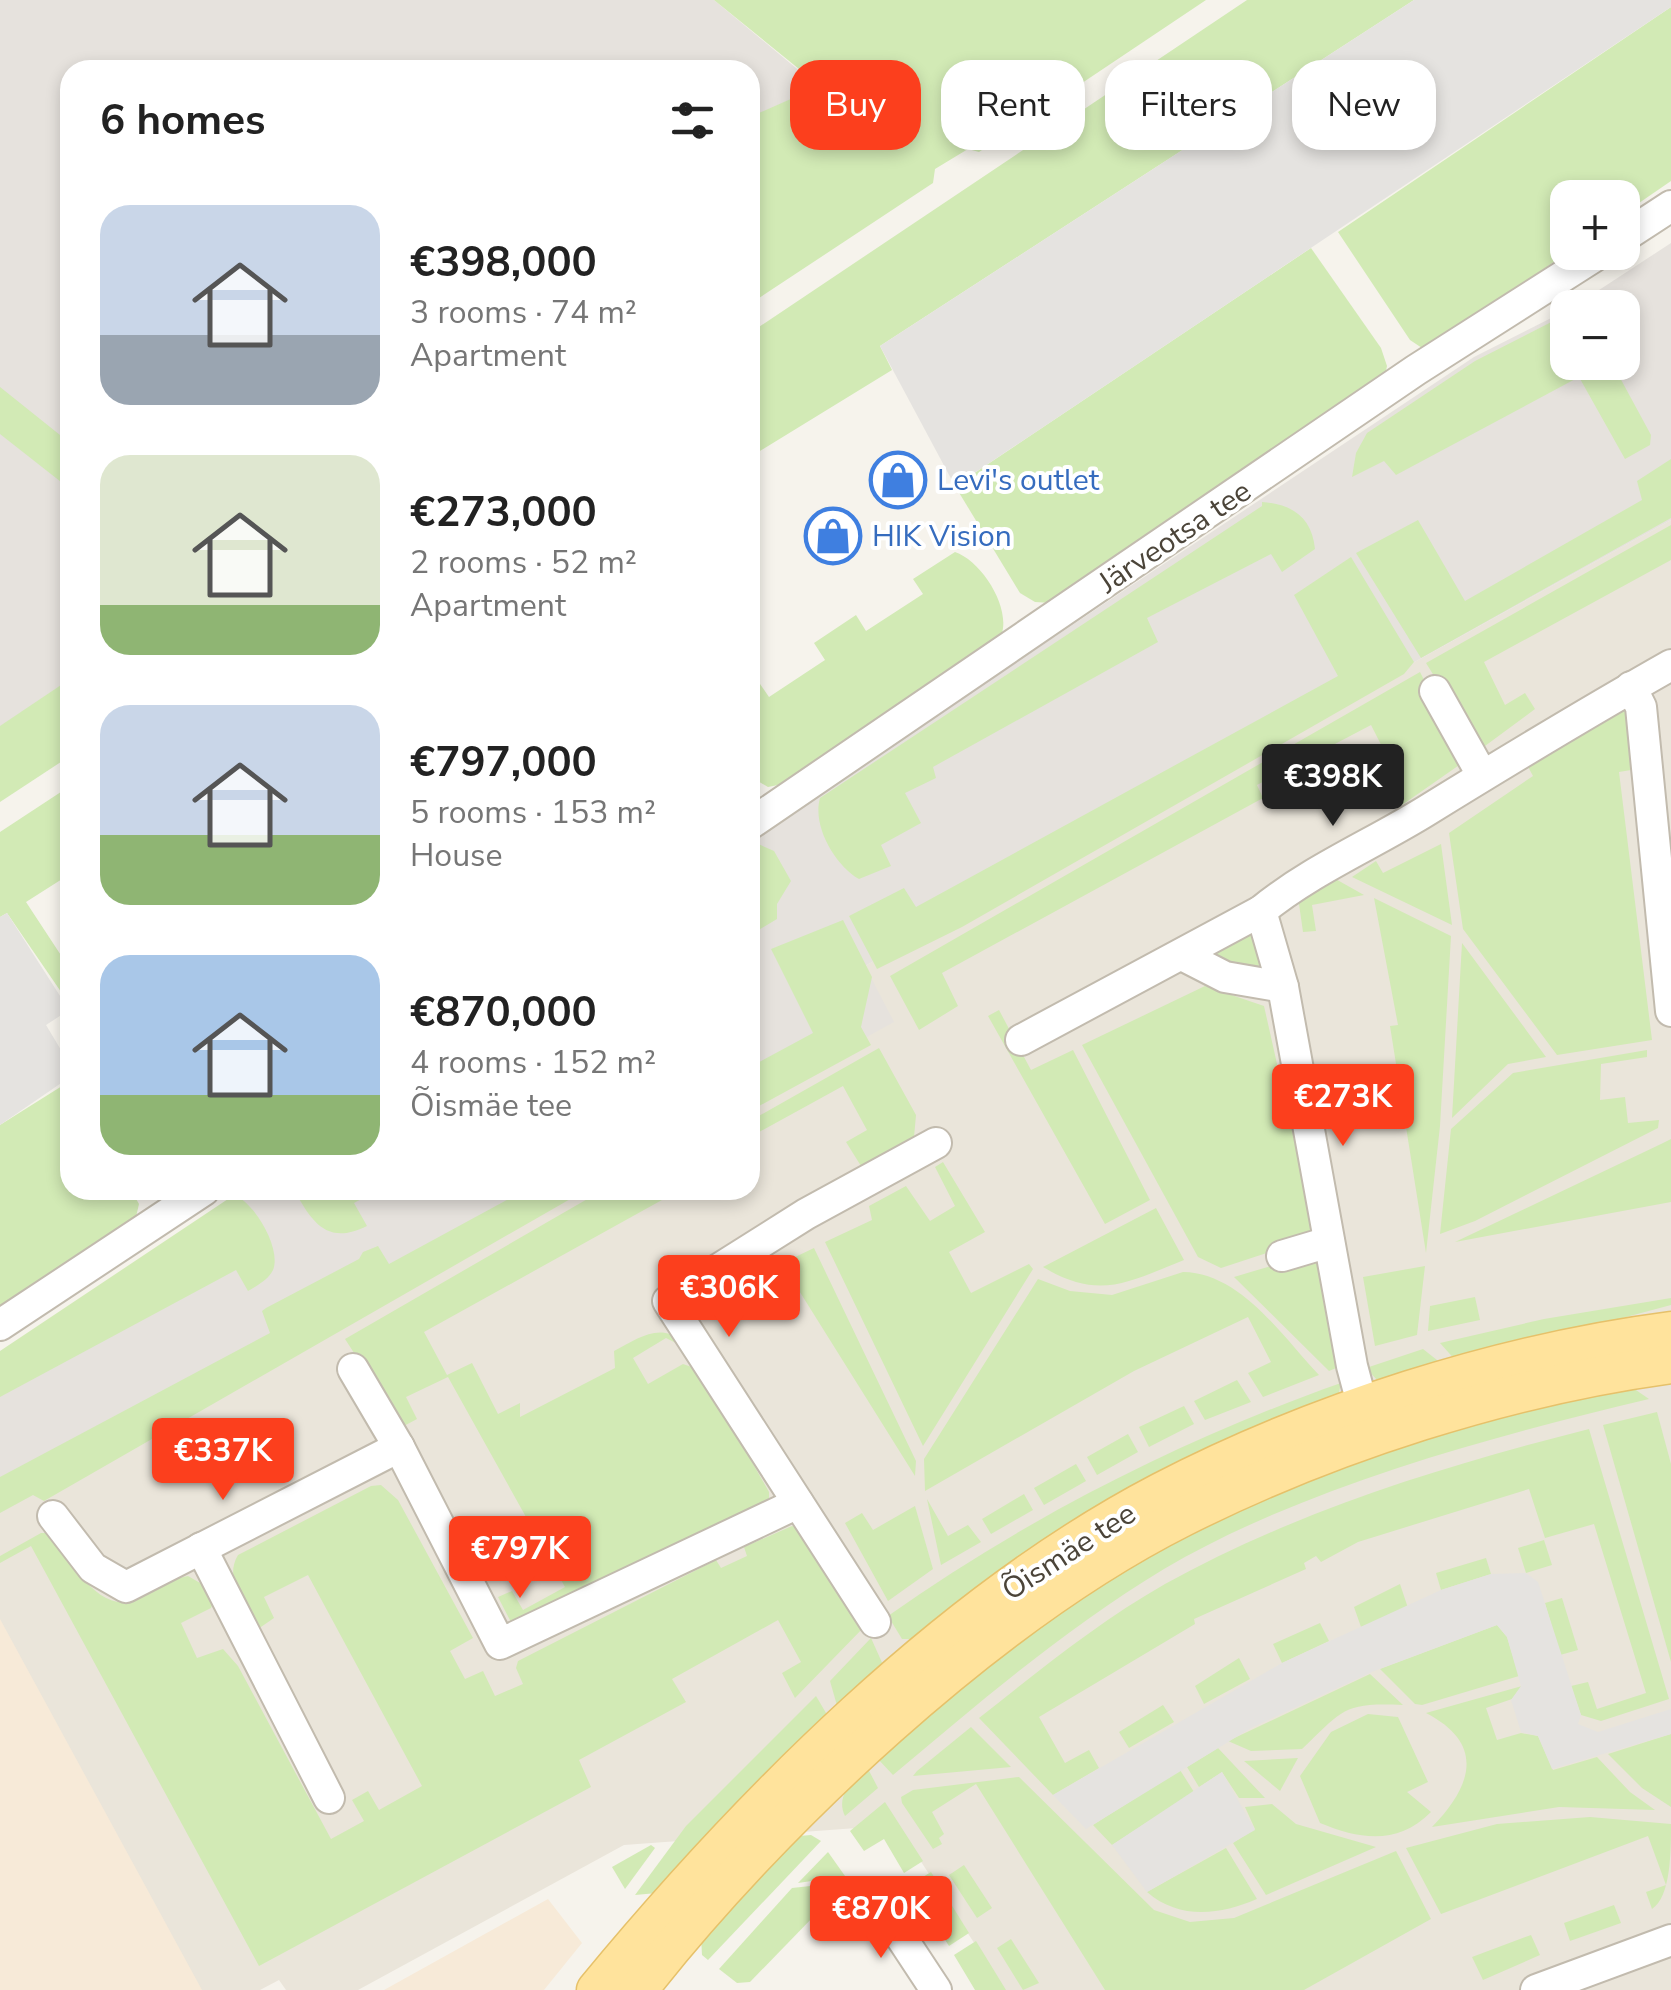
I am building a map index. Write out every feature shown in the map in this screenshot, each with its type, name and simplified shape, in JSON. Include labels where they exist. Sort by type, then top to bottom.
[{"type":"main road","name":"Õismäe tee","points":[[596,1990],[790,1776],[904,1670],[1025,1577],[1160,1493],[1368,1424],[1542,1355],[1671,1331]]},
{"type":"main road","name":"Õismäe tee","points":[[638,1990],[670,1949],[810,1802],[924,1696],[1035,1610],[1180,1519],[1368,1424],[1671,1364]]},
{"type":"street","points":[[1640,226],[1671,206]]},
{"type":"street","name":"Järveotsa tee","points":[[760,817],[1416,370],[1573,270]]},
{"type":"street","points":[[1022,1040],[1261,911],[1284,892],[1671,665]]},
{"type":"street","points":[[1631,688],[1641,707],[1671,1011]]},
{"type":"street","points":[[1435,691],[1481,774]]},
{"type":"street","points":[[1261,911],[1282,987],[1368,1424]]},
{"type":"street","points":[[1182,955],[1225,977],[1282,987]]},
{"type":"street","points":[[876,1622],[668,1301],[806,1214],[936,1143]]},
{"type":"street","points":[[0,1325],[189,1200]]},
{"type":"street","points":[[1282,1256],[1330,1242]]},
{"type":"street","points":[[353,1369],[399,1446],[500,1644],[798,1504]]},
{"type":"street","points":[[54,1516],[93,1568],[126,1587],[399,1446]]},
{"type":"street","points":[[201,1548],[330,1798]]},
{"type":"street","points":[[876,1899],[936,1990]]},
{"type":"street","points":[[1536,1990],[1671,1940]]},
{"type":"shaded area","points":[[0,0],[714,0],[790,63],[790,150],[760,211],[760,60],[60,60],[60,698],[0,740]]},
{"type":"shaded area","points":[[1414,0],[1671,0],[1671,7],[955,486],[880,346],[1182,150],[1272,150],[1272,92],[1292,79],[1292,150],[1436,150],[1436,60],[1321,60]]},
{"type":"shaded area","points":[[1671,243],[1671,520],[865,966],[894,1022],[760,1096],[760,833],[1474,357],[1550,319],[1550,380],[1640,380],[1640,290],[1599,290],[1630,270],[1640,270],[1640,263]]},
{"type":"shaded area","points":[[1671,520],[1671,1990],[1005,1990],[897,1825],[624,1845],[358,1990],[286,1990],[279,1980],[260,1990],[193,1990],[0,1637],[0,1510],[568,1200],[760,1200],[760,1089],[865,966]]},
{"type":"shaded area","points":[[7,913],[60,996],[60,1016],[46,1025],[60,1048],[60,1084],[0,1125],[0,917]]},
{"type":"shaded area","points":[[237,1200],[568,1200],[0,1510],[0,1358]]},
{"type":"shaded area","points":[[1526,1573],[1538,1582],[1581,1715],[1578,1724],[1598,1732],[1671,1709],[1671,1734],[1552,1769],[1538,1736],[1521,1732],[1511,1700],[1521,1686],[1507,1637],[1497,1625],[1374,1671],[1251,1728],[1086,1829],[1053,1795],[1282,1663],[1441,1590],[1491,1574]]},
{"type":"shaded area","points":[[0,1619],[202,1990],[0,1990]]},
{"type":"shaded area","points":[[1222,1772],[1255,1830],[1147,1892],[1112,1845]]},
{"type":"shaded area","points":[[548,1899],[582,1943],[544,1990],[384,1990]]},
{"type":"green space","points":[[714,0],[1206,0],[1116,60],[1105,60],[1105,68],[1085,81],[1085,60],[941,60],[941,150],[966,150],[935,169],[933,183],[760,297],[760,113],[790,99],[790,150],[921,150],[921,60],[790,62]]},
{"type":"green space","points":[[1247,0],[1414,0],[1321,60],[1292,60],[1292,79],[1272,92],[1272,60],[1157,60]]},
{"type":"green space","points":[[1671,7],[1671,181],[1640,202],[1640,180],[1550,180],[1550,265],[1435,345],[1422,348],[1410,340],[1338,232]]},
{"type":"green space","points":[[1105,95],[1105,150],[1182,150],[880,346],[892,370],[760,451],[760,326],[1023,150],[1085,150],[1085,109]]},
{"type":"green space","points":[[1311,248],[1381,348],[1387,366],[1384,380],[1051,603],[1035,602],[1020,593],[955,486]]},
{"type":"green space","points":[[1550,323],[1550,380],[1573,380],[1396,475],[1384,461],[1352,477],[1356,453],[1367,433],[1475,361]]},
{"type":"green space","points":[[1581,380],[1621,380],[1651,435],[1650,445],[1625,459]]},
{"type":"green space","points":[[0,387],[60,435],[60,481],[0,434]]},
{"type":"green space","points":[[1671,459],[1671,518],[1421,658],[1356,553],[1418,520],[1465,601],[1642,500],[1637,481]]},
{"type":"green space","points":[[1262,502],[1283,506],[1299,515],[1310,529],[1315,549],[1282,572],[1271,554],[1147,618],[1158,642],[933,767],[936,778],[905,793],[921,823],[881,845],[891,866],[859,879],[834,855],[819,820],[820,798],[1262,506]]},
{"type":"green space","points":[[1671,525],[1671,560],[1484,662],[1505,705],[1525,693],[1535,709],[1485,746],[1474,740],[1426,663]]},
{"type":"green space","points":[[955,552],[965,557],[984,575],[998,600],[1001,636],[778,785],[768,787],[760,782],[760,684],[769,697],[825,660],[814,643],[856,615],[866,631],[923,594],[913,579]]},
{"type":"green space","points":[[1351,557],[1414,662],[1404,674],[962,927],[877,969],[849,916],[904,888],[916,907],[1338,676],[1294,595]]},
{"type":"green space","points":[[1420,672],[1465,761],[1402,805],[1388,783],[1397,776],[1371,725],[1257,785],[1263,798],[942,973],[958,1006],[919,1030],[890,976]]},
{"type":"green space","points":[[60,686],[60,763],[0,802],[0,726]]},
{"type":"green space","points":[[1626,706],[1637,769],[1619,772],[1652,1040],[1557,1055],[1463,929],[1449,833],[1533,776],[1526,763]]},
{"type":"green space","points":[[60,793],[60,880],[26,902],[60,954],[60,990],[7,913],[0,917],[0,832]]},
{"type":"green space","points":[[1441,844],[1452,925],[1352,877],[1376,861],[1383,873]]},
{"type":"green space","points":[[760,845],[774,851],[791,881],[777,904],[777,919],[760,929]]},
{"type":"green space","points":[[1332,877],[1364,895],[1312,905],[1316,931],[1303,932],[1298,897]]},
{"type":"green space","points":[[1374,898],[1451,936],[1440,1126],[1426,1253],[1390,1026],[1398,1025]]},
{"type":"green space","points":[[843,920],[872,977],[861,1027],[871,1045],[760,1106],[760,1062],[813,1033],[771,949]]},
{"type":"green space","points":[[1258,924],[1271,978],[1198,955]]},
{"type":"green space","points":[[1462,943],[1546,1057],[1508,1064],[1452,1118]]},
{"type":"green space","points":[[1205,986],[1264,1006],[1316,1237],[1221,1268],[1198,1257],[1082,1045]]},
{"type":"green space","points":[[999,1010],[1031,1070],[1073,1050],[1150,1200],[1105,1224],[988,1016]]},
{"type":"green space","points":[[879,1048],[916,1115],[914,1137],[861,1166],[846,1142],[867,1130],[843,1086],[760,1132],[760,1115]]},
{"type":"green space","points":[[1647,1050],[1647,1057],[1601,1064],[1600,1100],[1625,1097],[1628,1123],[1659,1120],[1658,1128],[1475,1221],[1440,1234],[1451,1129],[1513,1073]]},
{"type":"green space","points":[[60,1087],[60,1200],[137,1200],[139,1204],[136,1217],[0,1308],[0,1125]]},
{"type":"green space","points":[[1671,1139],[1671,1202],[1455,1242],[1661,1144]]},
{"type":"green space","points":[[943,1162],[985,1232],[949,1252],[971,1293],[1029,1264],[1033,1269],[923,1446],[825,1242],[872,1220],[869,1206],[906,1186],[930,1221],[955,1206],[935,1167]]},
{"type":"green space","points":[[226,1200],[243,1200],[270,1238],[273,1270],[248,1291],[236,1270],[0,1397],[0,1351]]},
{"type":"green space","points":[[300,1200],[360,1200],[354,1203],[367,1226],[353,1232],[331,1232],[307,1212]]},
{"type":"green space","points":[[507,1200],[569,1200],[44,1501],[33,1495],[0,1513],[0,1477],[270,1333],[262,1311],[359,1259],[363,1252],[378,1246],[389,1264]]},
{"type":"green space","points":[[586,1200],[662,1200],[424,1332],[447,1375],[472,1363],[498,1414],[520,1403],[520,1417],[615,1368],[614,1351],[648,1335],[673,1335],[682,1340],[676,1343],[666,1338],[633,1358],[648,1384],[683,1364],[700,1370],[769,1492],[769,1502],[513,1626],[498,1597],[512,1591],[523,1610],[565,1587],[448,1377],[406,1397],[417,1419],[402,1427],[345,1339]]},
{"type":"green space","points":[[1156,1208],[1184,1260],[1130,1281],[1098,1286],[1043,1267]]},
{"type":"green space","points":[[814,1248],[916,1461],[915,1476],[798,1289],[741,1319],[724,1291]]},
{"type":"green space","points":[[1321,1251],[1341,1366],[1329,1371],[1234,1277]]},
{"type":"green space","points":[[1425,1266],[1417,1335],[1375,1346],[1363,1277]]},
{"type":"green space","points":[[1183,1272],[1204,1275],[1242,1295],[1319,1375],[1263,1397],[1248,1373],[1271,1362],[1248,1317],[1134,1371],[925,1491],[924,1459],[1038,1279],[1070,1291],[1112,1295]]},
{"type":"green space","points":[[1475,1297],[1480,1320],[1428,1331],[1430,1306]]},
{"type":"green space","points":[[1671,1298],[1671,1305],[1457,1362],[1440,1343],[1544,1319]]},
{"type":"green space","points":[[1423,1349],[1442,1364],[1378,1381],[1366,1368]]},
{"type":"green space","points":[[1237,1380],[1251,1402],[1205,1420],[1194,1401]]},
{"type":"green space","points":[[1341,1383],[1338,1397],[918,1639],[902,1639],[888,1616],[994,1547],[1106,1484],[1222,1429]]},
{"type":"green space","points":[[1633,1388],[1649,1399],[1400,1467],[1276,1513],[1218,1540],[1164,1569],[1093,1616],[1024,1667],[893,1775],[877,1758],[972,1676],[1073,1600],[1203,1525],[1271,1493],[1414,1440],[1486,1419]]},
{"type":"green space","points":[[1184,1406],[1194,1424],[1149,1447],[1139,1427]]},
{"type":"green space","points":[[1657,1412],[1671,1464],[1671,1662],[1603,1425]]},
{"type":"green space","points":[[1589,1429],[1669,1699],[1601,1721],[1581,1715],[1571,1686],[1588,1682],[1597,1709],[1646,1693],[1594,1524],[1545,1538],[1529,1489],[1358,1542],[1321,1562],[1316,1556],[1304,1563],[1306,1569],[1194,1619],[1195,1624],[1039,1717],[1065,1763],[1089,1750],[1099,1768],[1053,1795],[979,1718],[1116,1614],[1215,1558],[1372,1493]]},
{"type":"green space","points":[[1128,1434],[1138,1452],[1097,1475],[1087,1457]]},
{"type":"green space","points":[[1076,1464],[1086,1481],[1044,1505],[1034,1488]]},
{"type":"green space","points":[[381,1485],[398,1500],[473,1638],[450,1651],[465,1679],[483,1671],[495,1696],[523,1684],[516,1668],[518,1661],[716,1560],[721,1568],[747,1556],[744,1547],[792,1526],[803,1530],[865,1626],[795,1698],[782,1673],[801,1662],[778,1620],[672,1679],[686,1702],[579,1760],[591,1787],[259,1966],[31,1546],[0,1563],[0,1556],[41,1533],[52,1533],[87,1582],[110,1600],[138,1599],[188,1576],[207,1587],[214,1600],[211,1608],[181,1623],[197,1658],[223,1649],[238,1666],[331,1839],[364,1821],[352,1800],[368,1791],[379,1810],[422,1786],[308,1575],[264,1597],[274,1618],[258,1629],[238,1593],[234,1564],[238,1555],[371,1486]]},
{"type":"green space","points":[[1024,1494],[1033,1510],[991,1534],[982,1519]]},
{"type":"green space","points":[[927,1499],[948,1536],[968,1525],[981,1542],[941,1565]]},
{"type":"green space","points":[[915,1506],[933,1569],[888,1601],[845,1523],[862,1513],[873,1530]]},
{"type":"green space","points":[[1544,1540],[1552,1565],[1526,1573],[1518,1548]]},
{"type":"green space","points":[[1486,1558],[1491,1574],[1441,1590],[1436,1573]]},
{"type":"green space","points":[[1400,1584],[1408,1608],[1361,1627],[1354,1607]]},
{"type":"green space","points":[[1562,1598],[1578,1650],[1560,1655],[1545,1603]]},
{"type":"green space","points":[[1320,1623],[1329,1641],[1282,1663],[1273,1644]]},
{"type":"green space","points":[[1497,1625],[1507,1637],[1519,1676],[1422,1705],[1415,1704],[1380,1669]]},
{"type":"green space","points":[[871,1638],[884,1667],[838,1709],[830,1681]]},
{"type":"green space","points":[[1239,1658],[1250,1679],[1204,1704],[1195,1686]]},
{"type":"green space","points":[[1370,1674],[1403,1705],[1368,1705],[1345,1711],[1302,1749],[1251,1751],[1228,1741]]},
{"type":"green space","points":[[1522,1686],[1512,1699],[1486,1708],[1497,1740],[1521,1733],[1538,1736],[1553,1770],[1597,1757],[1630,1792],[1655,1810],[1559,1807],[1432,1827],[1456,1796],[1466,1766],[1458,1738],[1426,1713]]},
{"type":"green space","points":[[816,1696],[829,1718],[657,1893],[635,1895],[686,1826]]},
{"type":"green space","points":[[1163,1705],[1174,1722],[1129,1748],[1119,1732]]},
{"type":"green space","points":[[1368,1714],[1398,1717],[1428,1782],[1407,1792],[1431,1812],[1406,1830],[1378,1836],[1350,1833],[1320,1823],[1300,1776],[1331,1732]]},
{"type":"green space","points":[[971,1727],[1011,1767],[913,1776],[917,1771]]},
{"type":"green space","points":[[1671,1734],[1671,1807],[1642,1788],[1608,1754]]},
{"type":"green space","points":[[1218,1748],[1265,1798],[1239,1798],[1222,1772],[1199,1787],[1187,1767]]},
{"type":"green space","points":[[1298,1758],[1280,1791],[1244,1761]]},
{"type":"green space","points":[[867,1767],[878,1788],[845,1816],[844,1795]]},
{"type":"green space","points":[[1180,1770],[1194,1792],[1112,1845],[1093,1825]]},
{"type":"green space","points":[[1019,1777],[1154,1910],[1190,1922],[1234,1918],[1396,1851],[1431,1919],[1304,1990],[1105,1990],[976,1784],[932,1812],[944,1834],[939,1838],[942,1844],[933,1849],[902,1803],[901,1797],[913,1790]]},
{"type":"green space","points":[[885,1802],[923,1861],[904,1873],[884,1839],[864,1851],[850,1831]]},
{"type":"green space","points":[[1272,1804],[1296,1824],[1376,1847],[1266,1895],[1233,1843],[1255,1829],[1245,1807]]},
{"type":"green space","points":[[1590,1817],[1671,1824],[1666,1885],[1648,1836],[1441,1914],[1406,1848],[1497,1824]]},
{"type":"green space","points":[[811,1835],[821,1841],[708,1960],[702,1955],[701,1937],[799,1836]]},
{"type":"green space","points":[[651,1845],[655,1848],[625,1889],[612,1867]]},
{"type":"green space","points":[[1226,1848],[1257,1899],[1229,1909],[1200,1912],[1172,1907],[1147,1892]]},
{"type":"green space","points":[[828,1852],[845,1876],[798,1883]]},
{"type":"green space","points":[[964,1865],[992,1908],[977,1918],[949,1875]]},
{"type":"green space","points":[[931,1872],[969,1933],[949,1946],[910,1885]]},
{"type":"green space","points":[[847,1882],[750,1982],[737,1983],[719,1969],[792,1888]]},
{"type":"green space","points":[[1666,1885],[1663,1894],[1652,1909],[1646,1892]]},
{"type":"green space","points":[[1614,1905],[1621,1923],[1570,1941],[1564,1923]]},
{"type":"green space","points":[[1531,1935],[1540,1955],[1483,1980],[1472,1957]]},
{"type":"green space","points":[[1011,1939],[1039,1983],[1023,1990],[997,1948]]},
{"type":"green space","points":[[976,1941],[1006,1990],[975,1990],[954,1955]]},
{"type":"place","name":"Levi's outlet","points":[[898,480]]},
{"type":"place","name":"HIK Vision","points":[[833,536]]}]
